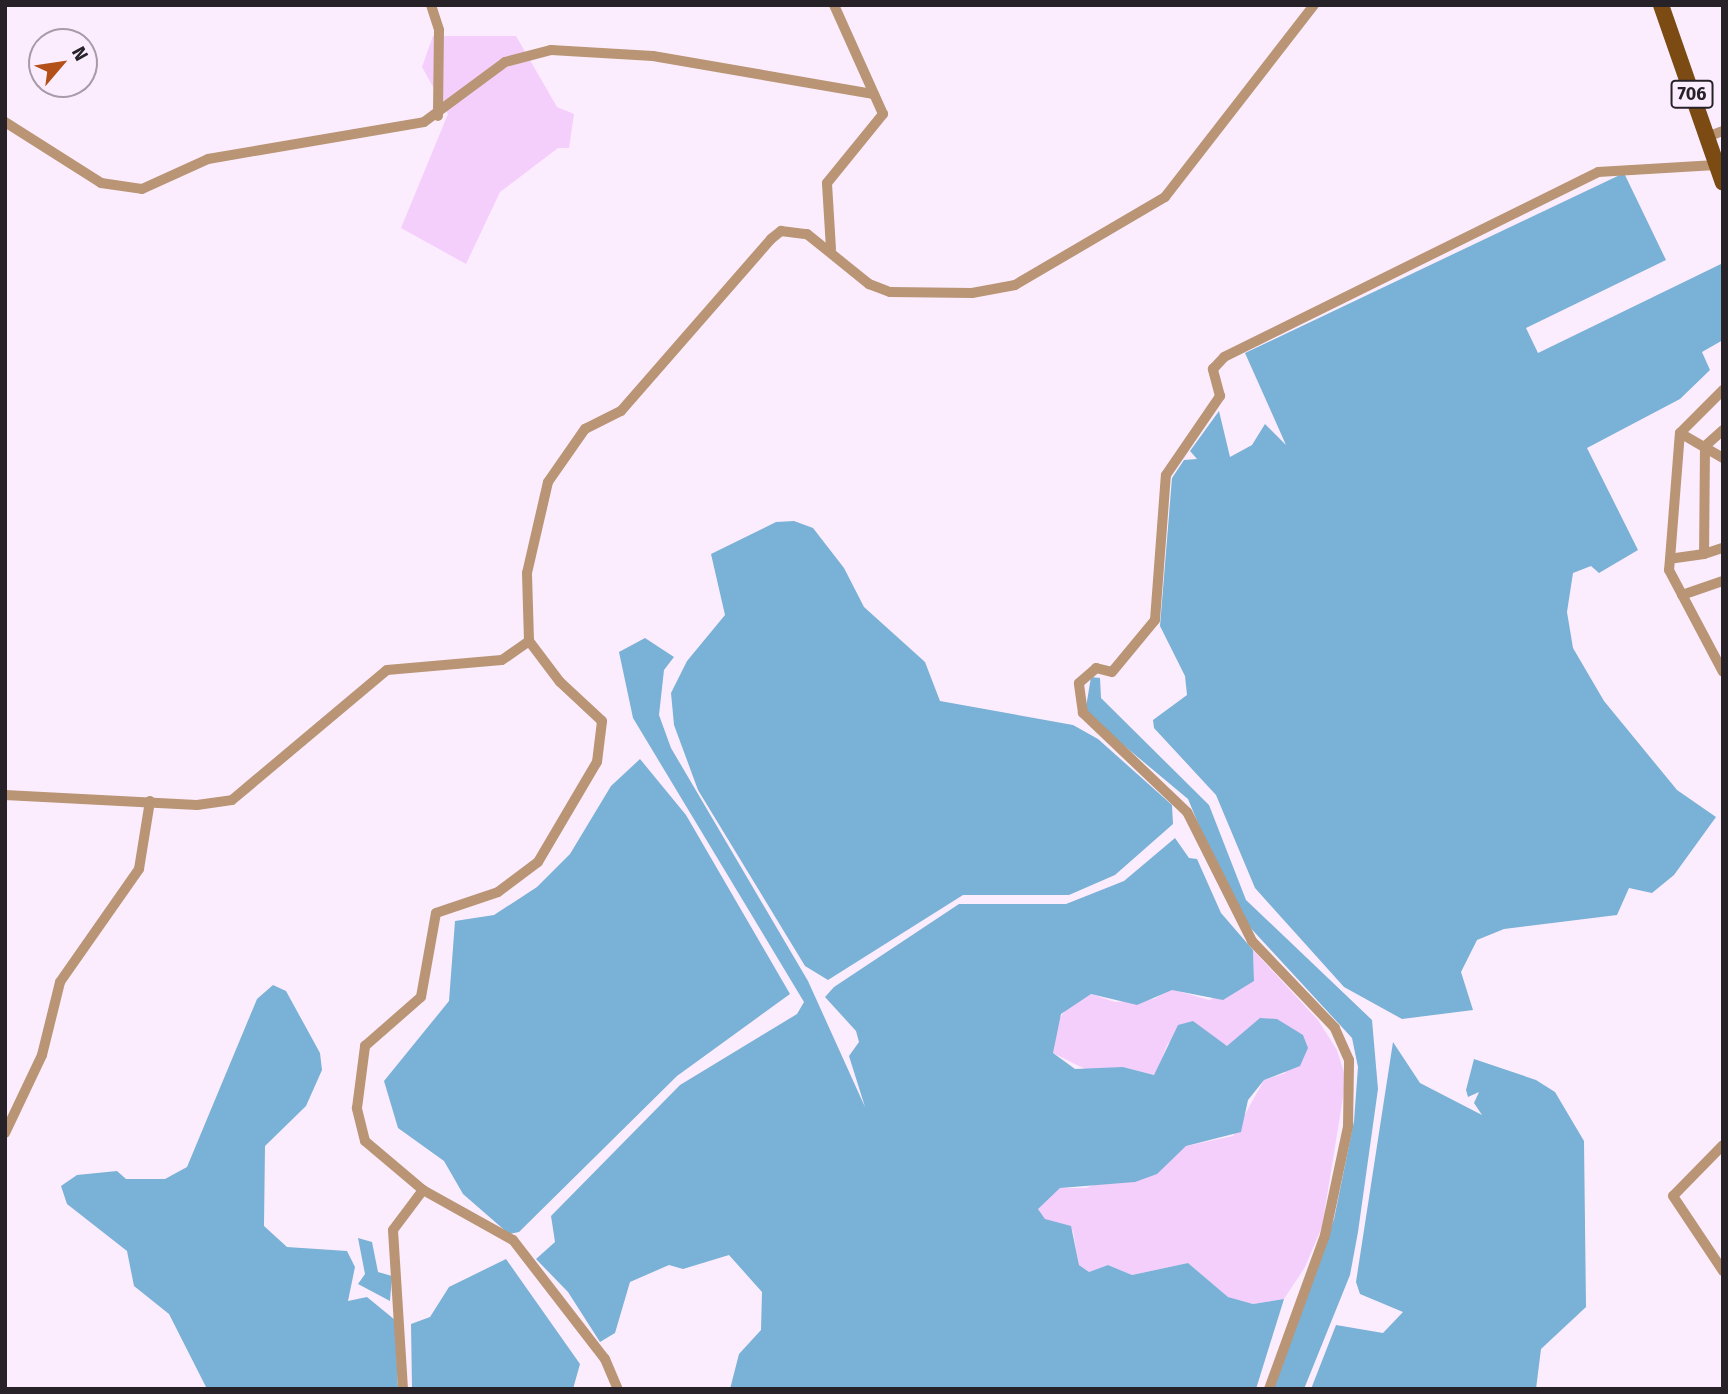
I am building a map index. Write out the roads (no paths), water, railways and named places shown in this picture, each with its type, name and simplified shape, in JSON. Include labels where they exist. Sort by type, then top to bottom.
[{"type":"main road","name":"706","points":[[1661,5],[1723,183]]},
{"type":"street","points":[[431,5],[439,30],[438,116]]},
{"type":"street","points":[[831,249],[827,183],[883,114],[834,5]]},
{"type":"street","points":[[618,1389],[605,1359],[513,1240],[424,1189],[365,1141],[357,1108],[365,1046],[421,997],[436,913],[498,892],[538,862],[597,762],[602,721],[560,682],[529,641],[527,573],[548,482],[586,429],[621,411],[781,231],[807,234],[831,249],[869,284],[890,292],[972,293],[1042,273],[1174,188],[1314,5]]},
{"type":"street","points":[[5,122],[102,183],[142,189],[208,159],[438,116],[505,62],[551,50],[653,56],[874,94]]},
{"type":"street","points":[[1707,137],[1723,131]]},
{"type":"street","points":[[1269,1389],[1325,1235],[1348,1126],[1349,1060],[1335,1028],[1252,941],[1187,812],[1083,713],[1079,683],[1096,668],[1112,672],[1155,620],[1166,475],[1220,396],[1213,369],[1224,357],[1598,172],[1716,165]]},
{"type":"street","points":[[1723,390],[1680,433],[1670,559],[1682,595],[1723,672]]},
{"type":"street","points":[[1704,554],[1705,446],[1723,430]]},
{"type":"street","points":[[1680,433],[1723,458]]},
{"type":"street","points":[[1670,559],[1723,548]]},
{"type":"street","points":[[1682,595],[1723,581]]},
{"type":"street","points":[[5,795],[150,801],[232,800],[387,670],[486,665],[529,641]]},
{"type":"street","points":[[5,1133],[42,1055],[60,982],[139,869],[150,801]]},
{"type":"street","points":[[1723,1145],[1673,1196],[1723,1271]]},
{"type":"street","points":[[403,1389],[393,1230],[424,1189]]},
{"type":"water","points":[[1624,173],[1666,260],[1526,328],[1538,353],[1723,263],[1723,340],[1702,352],[1710,370],[1680,399],[1587,448],[1638,550],[1599,573],[1591,566],[1573,573],[1567,612],[1573,648],[1604,701],[1677,790],[1716,817],[1674,875],[1652,893],[1629,888],[1617,915],[1504,929],[1477,940],[1461,972],[1473,1010],[1402,1019],[1344,987],[1255,888],[1216,795],[1154,728],[1153,720],[1187,695],[1185,676],[1160,626],[1172,478],[1184,460],[1197,459],[1190,451],[1219,411],[1230,457],[1252,445],[1265,424],[1286,445],[1245,353]]},
{"type":"water","points":[[794,521],[813,528],[844,568],[864,607],[925,662],[940,701],[1073,725],[1098,739],[1172,805],[1173,824],[1115,875],[1069,895],[963,895],[828,980],[805,966],[698,790],[674,725],[671,693],[687,661],[725,615],[711,554],[776,522]]},
{"type":"water","points":[[645,638],[674,657],[664,670],[659,715],[671,748],[808,981],[865,1107],[849,1056],[859,1042],[856,1031],[825,997],[834,987],[959,904],[1066,904],[1124,881],[1175,838],[1189,858],[1197,859],[1221,913],[1253,950],[1254,981],[1223,1000],[1172,990],[1137,1005],[1091,994],[1061,1014],[1053,1053],[1075,1069],[1123,1067],[1154,1075],[1178,1025],[1193,1021],[1227,1046],[1260,1018],[1277,1019],[1303,1035],[1308,1048],[1300,1066],[1264,1080],[1248,1100],[1241,1132],[1186,1146],[1157,1174],[1135,1182],[1060,1188],[1038,1209],[1045,1219],[1071,1226],[1079,1265],[1089,1272],[1108,1265],[1132,1275],[1188,1263],[1228,1297],[1253,1304],[1284,1299],[1256,1389],[730,1389],[739,1354],[761,1330],[762,1292],[729,1255],[683,1269],[669,1265],[630,1282],[615,1333],[600,1342],[568,1292],[536,1259],[555,1242],[551,1216],[680,1085],[797,1014],[804,1002],[633,718],[619,652]]},
{"type":"water","points":[[1091,677],[1100,678],[1101,698],[1209,805],[1246,900],[1372,1020],[1378,1089],[1358,1232],[1350,1275],[1304,1389],[1272,1389],[1334,1219],[1354,1121],[1358,1067],[1352,1038],[1234,910],[1188,799],[1085,713]]},
{"type":"water","points":[[640,759],[686,815],[790,994],[677,1076],[519,1232],[509,1234],[463,1194],[444,1161],[398,1128],[384,1081],[449,1001],[455,921],[494,915],[537,887],[570,854],[611,786]]},
{"type":"water","points":[[273,985],[286,991],[320,1053],[322,1070],[306,1106],[265,1146],[264,1226],[287,1247],[347,1251],[355,1267],[348,1301],[367,1297],[395,1320],[398,1389],[207,1389],[169,1314],[134,1286],[127,1251],[67,1204],[61,1186],[77,1175],[117,1171],[126,1179],[165,1179],[187,1167],[257,999]]},
{"type":"water","points":[[1393,1042],[1420,1083],[1482,1115],[1474,1103],[1479,1092],[1468,1097],[1466,1090],[1474,1059],[1536,1080],[1555,1092],[1584,1141],[1586,1307],[1541,1349],[1536,1389],[1311,1389],[1336,1325],[1383,1333],[1403,1312],[1360,1294],[1356,1282]]},
{"type":"water","points":[[358,1238],[372,1242],[378,1272],[392,1276],[390,1301],[358,1284],[365,1274]]},
{"type":"water","points":[[506,1259],[580,1364],[573,1389],[412,1389],[411,1324],[430,1317],[449,1287]]}]
